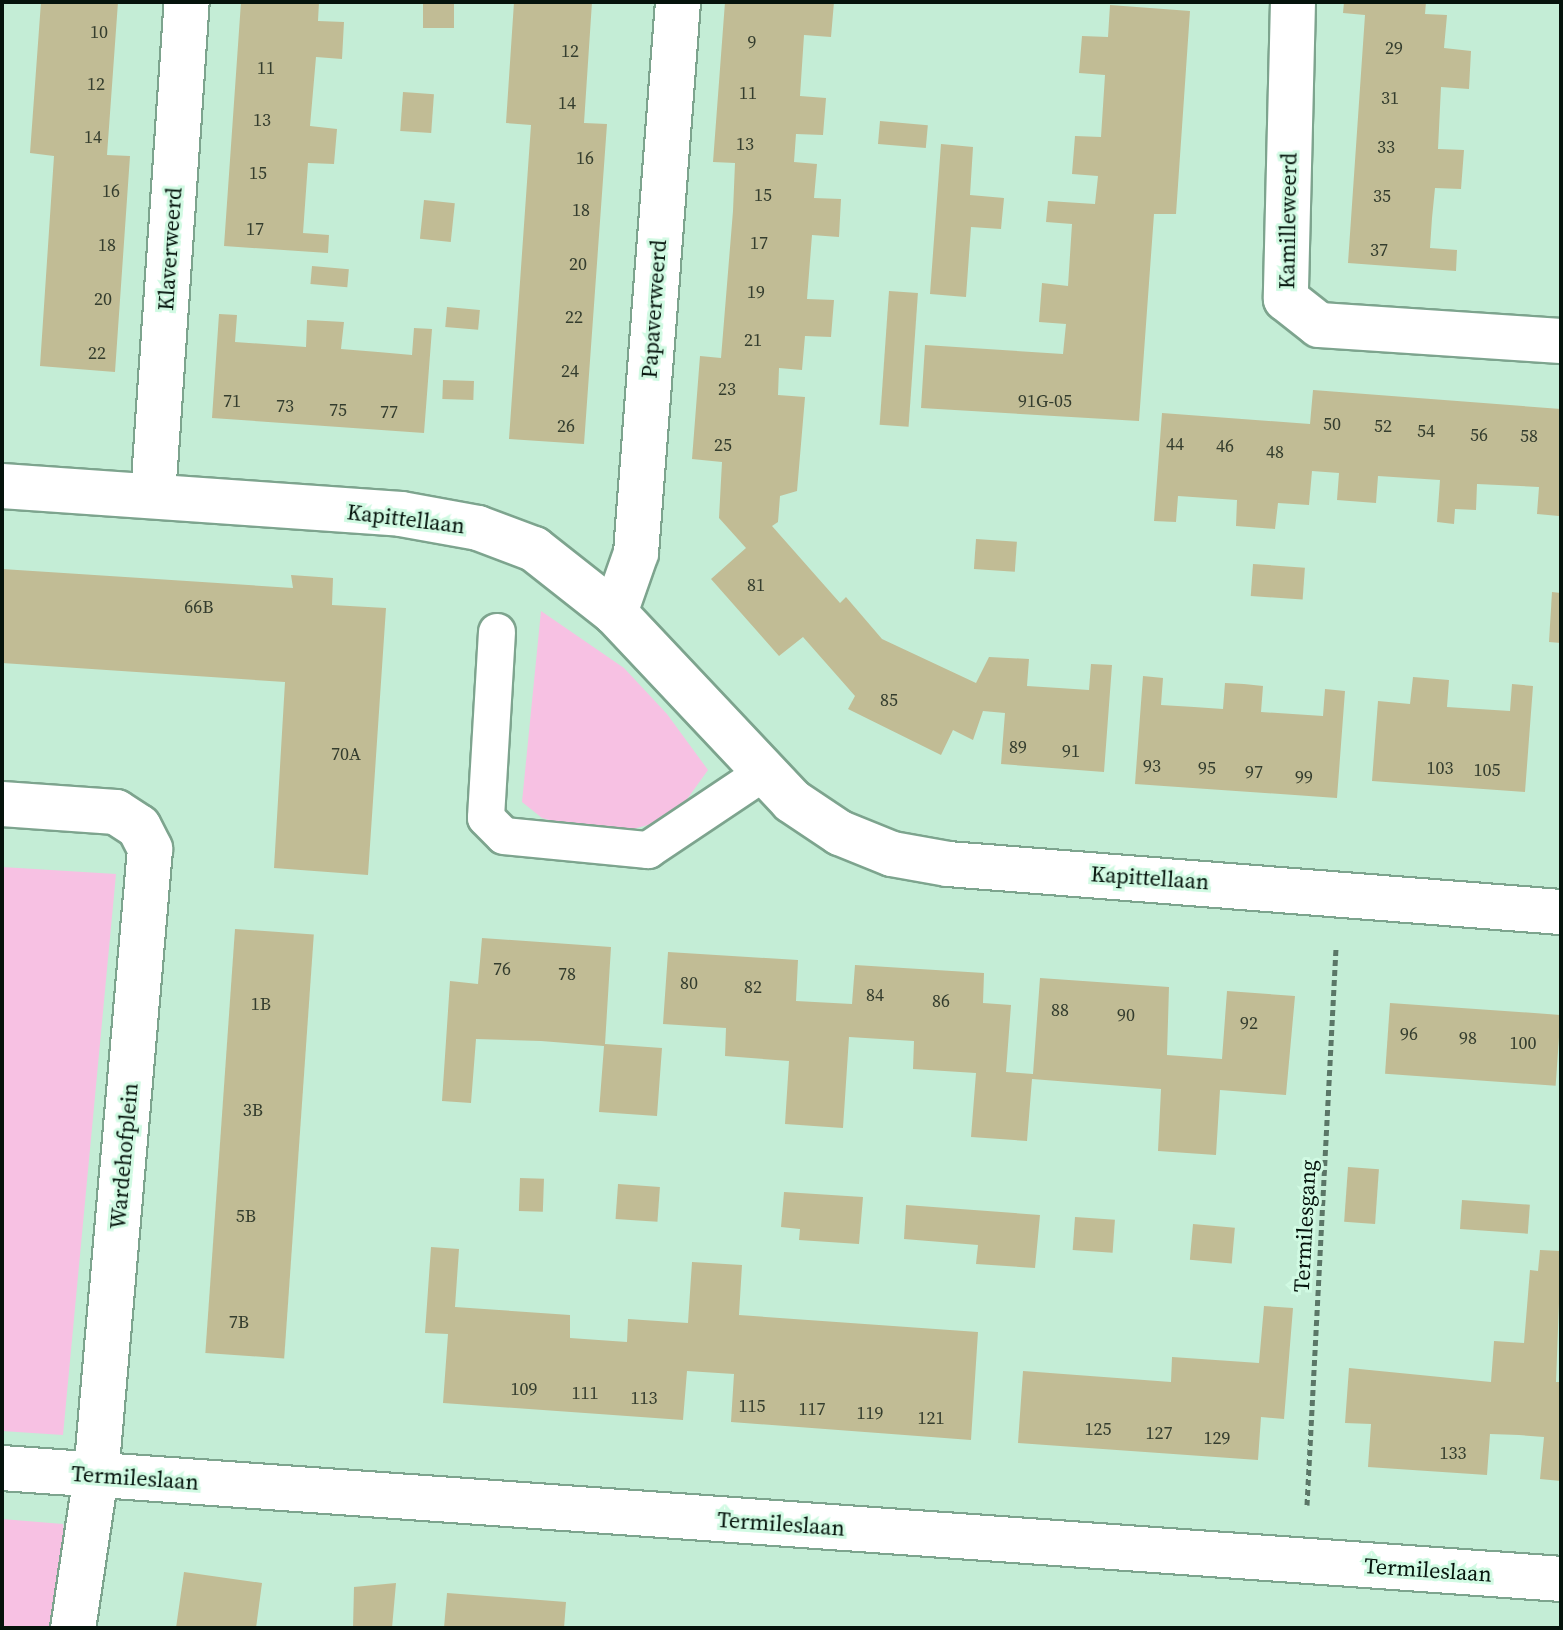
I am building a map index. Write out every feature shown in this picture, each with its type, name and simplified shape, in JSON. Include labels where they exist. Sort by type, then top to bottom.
[{"type":"street","name":"Klaverweerd","points":[[153,496],[187,2]]},
{"type":"street","name":"Papaverweerd","points":[[615,613],[636,553],[678,2]]},
{"type":"street","name":"Kamilleweerd","points":[[1293,2],[1286,299],[1319,325],[1561,341]]},
{"type":"street","name":"Kapittellaan","points":[[2,486],[401,514],[478,528],[534,549],[615,613],[763,773],[840,833],[892,854],[948,864],[1339,892],[1561,912]]},
{"type":"street","name":"Wardehofplein","points":[[2,804],[116,812],[139,827],[150,849],[96,1475],[73,1628]]},
{"type":"street","name":"Termileslaan","points":[[2,1468],[1561,1579]]},
{"type":"lane","points":[[497,632],[486,818],[504,836],[648,850],[763,773]]},
{"type":"path","name":"Termilesgang","points":[[1305,1562],[1339,892]]},
{"type":"shaded area","points":[[541,611],[624,668],[667,714],[708,770],[685,802],[652,824],[606,836],[542,818],[522,802]]},
{"type":"shaded area","points":[[2,867],[116,874],[63,1435],[2,1431]]},
{"type":"shaded area","points":[[2,1519],[63,1524],[65,1545],[52,1628],[2,1628]]},
{"type":"building","points":[[41,2],[118,2],[107,155],[130,156],[115,372],[40,366],[54,156],[30,153]]},
{"type":"building","points":[[241,2],[319,2],[318,21],[344,22],[342,59],[316,57],[310,126],[337,129],[334,164],[308,163],[303,233],[329,235],[328,253],[224,246]]},
{"type":"building","points":[[423,2],[454,2],[454,28],[423,28]]},
{"type":"building","points":[[514,2],[592,2],[584,123],[607,124],[584,444],[509,439],[531,125],[506,123]]},
{"type":"building","points":[[725,2],[834,2],[831,37],[804,35],[800,96],[826,98],[823,135],[796,134],[794,162],[817,164],[814,198],[841,199],[839,237],[812,235],[807,299],[834,300],[831,337],[805,336],[802,370],[779,368],[778,395],[805,397],[797,491],[780,496],[778,522],[772,526],[840,603],[846,597],[882,639],[976,683],[989,657],[1029,659],[1027,686],[1089,690],[1091,664],[1112,665],[1104,772],[1001,764],[1005,713],[983,711],[973,740],[953,730],[941,755],[848,709],[855,696],[803,637],[779,656],[711,579],[746,548],[719,518],[722,462],[692,459],[700,356],[721,358],[733,211],[735,163],[713,162]]},
{"type":"building","points":[[1344,2],[1426,2],[1425,14],[1447,15],[1444,48],[1471,51],[1469,89],[1441,87],[1438,149],[1464,150],[1461,189],[1435,188],[1432,218],[1430,248],[1457,250],[1456,271],[1348,263],[1365,15],[1343,13]]},
{"type":"building","points":[[1110,5],[1190,11],[1176,214],[1154,214],[1139,421],[921,408],[925,345],[1063,354],[1066,324],[1039,322],[1042,283],[1068,286],[1072,224],[1046,222],[1048,201],[1095,204],[1098,176],[1072,174],[1075,136],[1101,137],[1105,75],[1079,73],[1082,36],[1108,37]]},
{"type":"building","points":[[403,92],[434,94],[431,133],[400,131]]},
{"type":"building","points":[[880,121],[928,125],[926,148],[878,144]]},
{"type":"building","points":[[941,144],[973,147],[970,195],[1004,198],[1001,229],[971,227],[966,297],[930,294]]},
{"type":"building","points":[[424,200],[455,203],[451,242],[420,239]]},
{"type":"building","points":[[312,266],[349,269],[347,287],[310,284]]},
{"type":"building","points":[[889,291],[918,293],[909,427],[880,425]]},
{"type":"building","points":[[447,307],[480,310],[478,330],[445,327]]},
{"type":"building","points":[[219,314],[237,315],[235,342],[306,347],[307,320],[344,322],[341,349],[412,355],[414,328],[432,329],[424,433],[212,418]]},
{"type":"building","points":[[443,380],[474,381],[473,400],[442,399]]},
{"type":"building","points":[[1313,390],[1561,409],[1559,516],[1537,514],[1539,487],[1477,484],[1476,510],[1455,509],[1454,524],[1437,522],[1440,480],[1378,476],[1376,503],[1337,500],[1339,473],[1312,471],[1309,505],[1278,503],[1275,529],[1236,526],[1237,500],[1178,496],[1176,522],[1154,521],[1162,413],[1310,424]]},
{"type":"building","points":[[976,539],[1017,542],[1015,572],[974,569]]},
{"type":"building","points":[[1253,564],[1305,568],[1303,600],[1251,596]]},
{"type":"building","points":[[2,569],[293,588],[291,575],[333,578],[332,605],[386,608],[368,875],[274,868],[285,682],[2,663]]},
{"type":"building","points":[[1552,592],[1561,593],[1561,643],[1549,642]]},
{"type":"building","points":[[1143,676],[1163,678],[1161,705],[1223,709],[1225,683],[1244,684],[1263,686],[1261,712],[1323,716],[1325,689],[1345,691],[1337,798],[1135,784]]},
{"type":"building","points":[[1413,677],[1449,680],[1447,707],[1510,711],[1512,684],[1533,686],[1525,792],[1372,781],[1378,701],[1410,704]]},
{"type":"building","points":[[235,929],[314,935],[284,1358],[205,1353]]},
{"type":"building","points":[[482,938],[611,947],[605,1044],[662,1048],[657,1116],[599,1112],[604,1046],[541,1041],[476,1039],[471,1103],[442,1101],[450,981],[478,984]]},
{"type":"building","points":[[668,952],[798,960],[796,1001],[852,1004],[855,965],[984,973],[983,1003],[1011,1005],[1006,1072],[1033,1074],[1040,978],[1169,987],[1167,1055],[1222,1059],[1227,991],[1295,996],[1286,1095],[1220,1090],[1216,1155],[1158,1151],[1161,1089],[1032,1079],[1027,1141],[971,1137],[976,1073],[913,1069],[914,1041],[849,1037],[843,1128],[785,1124],[789,1061],[725,1056],[726,1028],[663,1024]]},
{"type":"building","points":[[1390,1003],[1561,1015],[1556,1086],[1385,1074]]},
{"type":"building","points":[[1348,1167],[1379,1169],[1375,1224],[1344,1222]]},
{"type":"building","points":[[520,1178],[544,1179],[543,1212],[519,1211]]},
{"type":"building","points":[[618,1184],[660,1187],[657,1222],[616,1219]]},
{"type":"building","points":[[784,1192],[863,1197],[859,1244],[799,1240],[800,1229],[781,1227]]},
{"type":"building","points":[[1462,1200],[1530,1205],[1528,1234],[1460,1229]]},
{"type":"building","points":[[906,1205],[1040,1215],[1035,1268],[976,1264],[978,1245],[904,1239]]},
{"type":"building","points":[[1075,1217],[1115,1220],[1113,1253],[1073,1250]]},
{"type":"building","points":[[1193,1224],[1235,1228],[1232,1264],[1190,1260]]},
{"type":"building","points":[[431,1247],[459,1249],[455,1307],[570,1315],[570,1338],[627,1342],[628,1319],[688,1323],[692,1262],[742,1265],[739,1315],[978,1332],[971,1440],[731,1422],[734,1374],[687,1371],[683,1420],[443,1403],[448,1334],[425,1333]]},
{"type":"building","points":[[1540,1250],[1561,1251],[1556,1382],[1561,1382],[1561,1481],[1540,1479],[1544,1437],[1519,1435],[1490,1434],[1487,1475],[1368,1467],[1371,1424],[1345,1423],[1349,1368],[1491,1382],[1494,1341],[1524,1343],[1530,1270],[1538,1271]]},
{"type":"building","points":[[1264,1306],[1293,1308],[1284,1419],[1261,1417],[1258,1460],[1018,1443],[1023,1371],[1171,1382],[1172,1357],[1259,1363]]},
{"type":"building","points":[[184,1572],[262,1583],[256,1628],[176,1628]]},
{"type":"building","points":[[396,1583],[392,1628],[353,1628],[354,1587]]},
{"type":"building","points":[[447,1593],[566,1602],[564,1628],[444,1628]]}]
